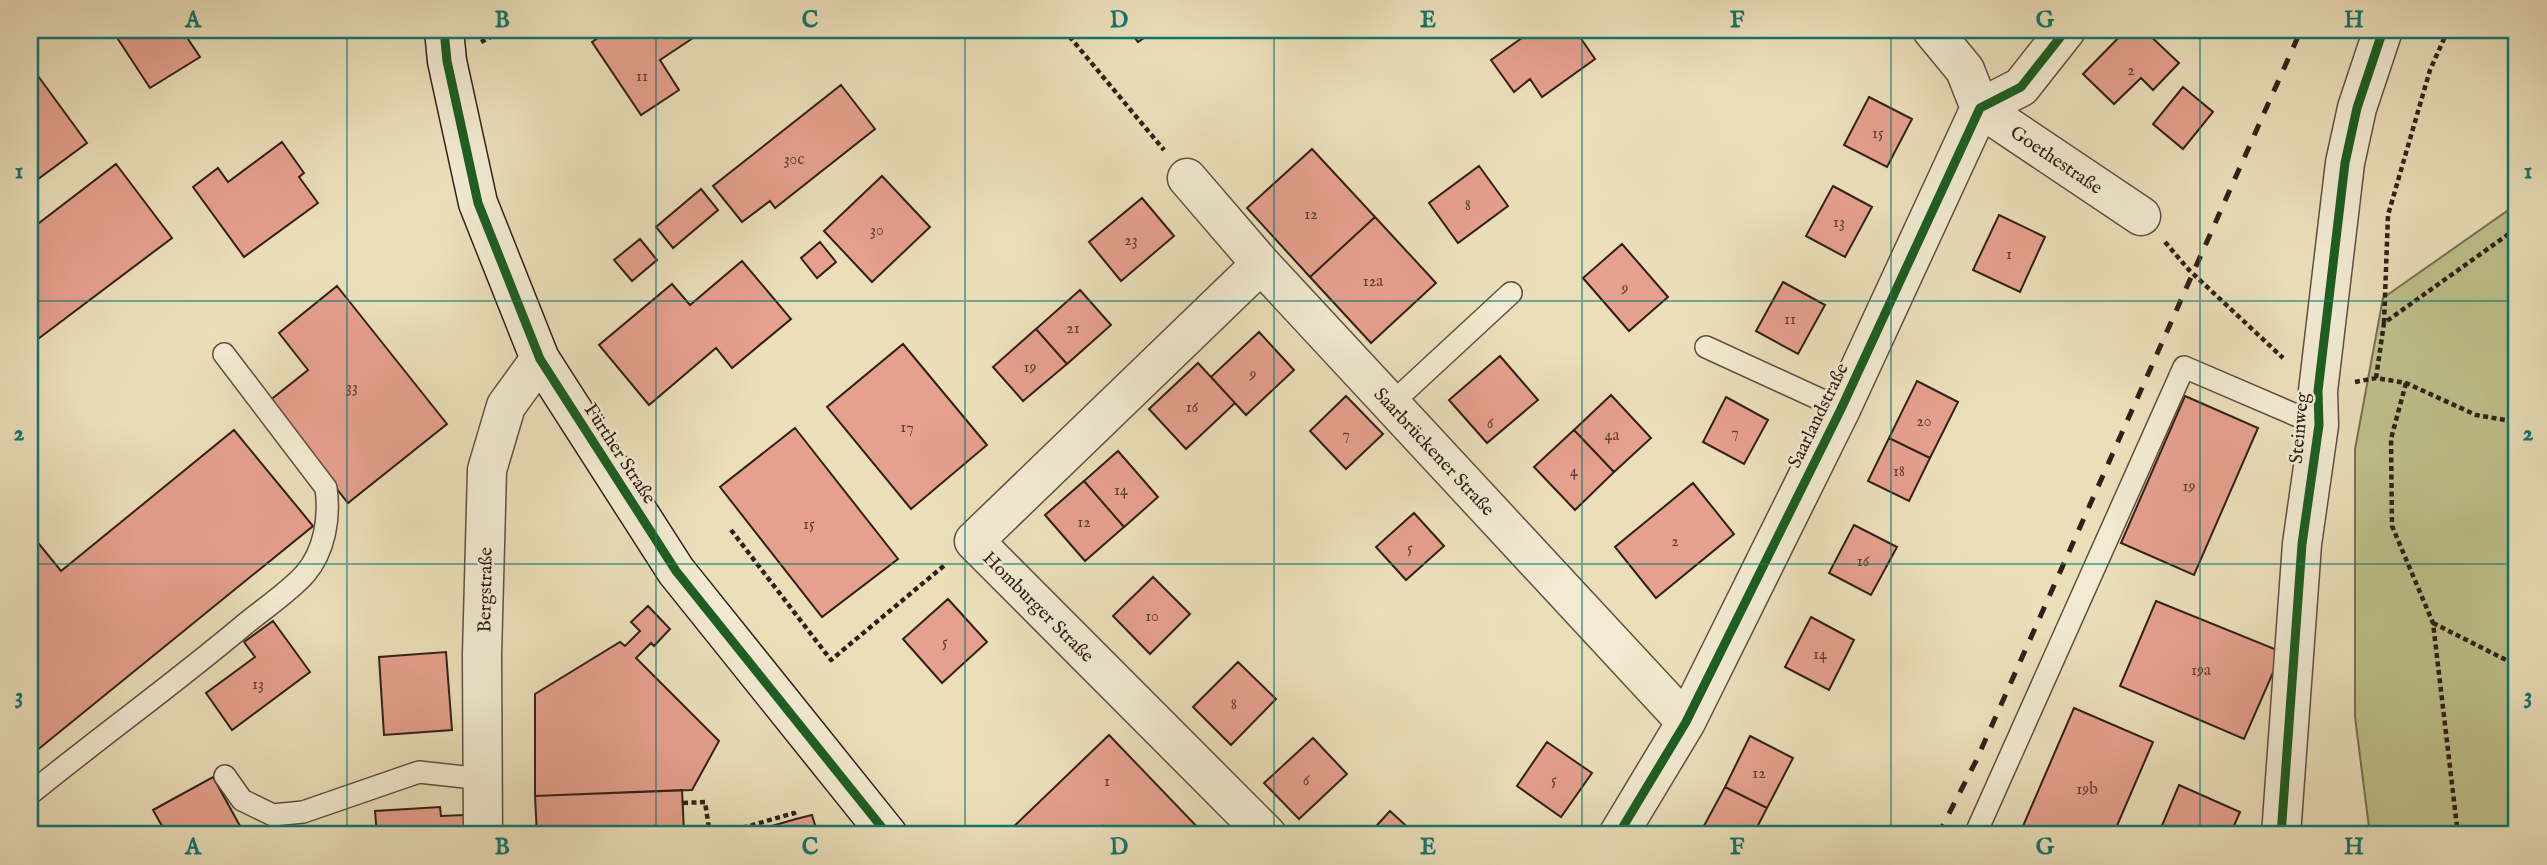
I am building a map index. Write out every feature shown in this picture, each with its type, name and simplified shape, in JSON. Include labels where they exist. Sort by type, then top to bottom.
[{"type":"street","name":"Fürther Straße","points":[[444,30],[447,61],[478,203],[540,359],[676,571],[888,835]]},
{"type":"street","points":[[1932,30],[1965,71],[1980,108],[2021,87],[2066,30]]},
{"type":"street","name":"Steinweg","points":[[2281,835],[2302,544],[2345,163],[2357,108],[2383,30]]},
{"type":"street","name":"Goethestraße","points":[[1980,108],[2141,216]]},
{"type":"street","name":"Saarlandstraße","points":[[1618,835],[1686,722],[1841,409],[1980,108]]},
{"type":"street","name":"Saarbrückener Straße","points":[[1187,178],[1261,264],[1686,722]]},
{"type":"street","name":"Homburger Straße","points":[[1261,264],[974,541],[1268,835]]},
{"type":"street","name":"Bergstraße","points":[[483,835],[482,655],[486,470],[506,406],[540,359]]},
{"type":"lane","points":[[1391,404],[1511,293]]},
{"type":"lane","points":[[1706,346],[1841,409]]},
{"type":"lane","points":[[30,794],[228,639],[304,574],[316,557],[325,530],[328,505],[326,488],[224,354]]},
{"type":"lane","name":"Steinweg","points":[[1975,835],[2184,367],[2318,408]]},
{"type":"lane","points":[[225,776],[242,800],[273,815],[303,812],[419,772],[483,779]]},
{"type":"path","points":[[1064,30],[1187,178]]},
{"type":"path","points":[[2376,378],[2384,323],[2388,215],[2430,70],[2448,30]]},
{"type":"path","points":[[2384,323],[2517,228]]},
{"type":"path","points":[[2189,270],[2318,408],[2376,378],[2406,383],[2476,415],[2517,422]]},
{"type":"path","points":[[2406,383],[2391,439],[2392,526],[2433,623],[2458,835]]},
{"type":"path","points":[[731,530],[831,660],[974,541]]},
{"type":"path","points":[[2433,623],[2517,664]]},
{"type":"path","points":[[683,803],[705,802],[710,835]]},
{"type":"path","points":[[718,835],[794,813],[796,819]]},
{"type":"green space","points":[[2517,204],[2517,835],[2370,835],[2355,717],[2355,449],[2383,298]]},
{"type":"building","points":[[112,30],[182,30],[200,57],[150,88]]},
{"type":"building","points":[[610,30],[688,30],[693,38],[660,60],[679,90],[641,115],[592,42]]},
{"type":"building","points":[[1129,30],[1155,30],[1138,42]]},
{"type":"building","points":[[1533,30],[1575,30],[1595,59],[1542,97],[1530,79],[1514,92],[1491,60]]},
{"type":"building","points":[[2126,30],[2144,30],[2179,63],[2153,90],[2141,78],[2114,104],[2083,74]]},
{"type":"building","points":[[30,65],[87,143],[34,182],[30,176]]},
{"type":"building","points":[[841,85],[875,129],[775,208],[770,201],[742,222],[713,186]]},
{"type":"building","points":[[2183,87],[2213,112],[2183,149],[2153,124]]},
{"type":"building","points":[[1869,97],[1912,119],[1887,167],[1844,145]]},
{"type":"building","points":[[282,142],[304,173],[299,177],[318,203],[244,257],[193,187],[218,168],[228,182]]},
{"type":"building","points":[[1312,149],[1375,217],[1310,277],[1247,208]]},
{"type":"building","points":[[116,164],[172,238],[30,345],[30,230]]},
{"type":"building","points":[[1479,166],[1508,206],[1458,243],[1429,203]]},
{"type":"building","points":[[882,176],[930,227],[872,282],[824,231]]},
{"type":"building","points":[[1833,186],[1872,207],[1845,257],[1806,236]]},
{"type":"building","points":[[701,189],[718,210],[673,248],[656,227]]},
{"type":"building","points":[[1142,198],[1174,236],[1121,281],[1089,242]]},
{"type":"building","points":[[1999,215],[2045,237],[2020,292],[1973,270]]},
{"type":"building","points":[[1375,217],[1436,283],[1371,343],[1310,277]]},
{"type":"building","points":[[640,239],[657,260],[632,281],[614,260]]},
{"type":"building","points":[[820,242],[836,262],[817,278],[801,258]]},
{"type":"building","points":[[1622,244],[1668,297],[1629,331],[1583,278]]},
{"type":"building","points":[[742,261],[791,319],[732,368],[716,348],[649,405],[599,345],[672,284],[690,305]]},
{"type":"building","points":[[1783,282],[1825,305],[1798,354],[1756,331]]},
{"type":"building","points":[[337,286],[447,424],[348,503],[268,402],[308,370],[279,333]]},
{"type":"building","points":[[1080,290],[1111,325],[1067,364],[1036,329]]},
{"type":"building","points":[[1036,329],[1067,364],[1023,401],[993,367]]},
{"type":"building","points":[[1259,332],[1294,370],[1246,415],[1211,377]]},
{"type":"building","points":[[903,344],[987,445],[911,509],[827,407]]},
{"type":"building","points":[[1500,356],[1538,400],[1487,443],[1449,400]]},
{"type":"building","points":[[1198,363],[1235,403],[1186,449],[1149,409]]},
{"type":"building","points":[[1917,381],[1958,402],[1930,458],[1889,438]]},
{"type":"building","points":[[1611,395],[1651,438],[1614,472],[1574,430]]},
{"type":"building","points":[[1346,396],[1383,434],[1346,469],[1310,431]]},
{"type":"building","points":[[2185,396],[2258,428],[2194,575],[2121,543]]},
{"type":"building","points":[[1726,397],[1768,420],[1744,464],[1703,442]]},
{"type":"building","points":[[795,428],[898,559],[822,617],[720,487]]},
{"type":"building","points":[[234,430],[313,526],[30,756],[30,543],[35,539],[61,571]]},
{"type":"building","points":[[1574,430],[1614,472],[1575,510],[1534,467]]},
{"type":"building","points":[[1889,438],[1930,458],[1909,501],[1868,481]]},
{"type":"building","points":[[1118,451],[1158,497],[1124,527],[1084,481]]},
{"type":"building","points":[[1084,481],[1124,527],[1085,561],[1045,515]]},
{"type":"building","points":[[1693,483],[1734,534],[1656,598],[1615,547]]},
{"type":"building","points":[[1414,513],[1444,546],[1406,580],[1376,547]]},
{"type":"building","points":[[1854,525],[1897,547],[1871,595],[1829,573]]},
{"type":"building","points":[[1153,577],[1190,614],[1150,654],[1113,616]]},
{"type":"building","points":[[948,599],[987,642],[942,683],[903,639]]},
{"type":"building","points":[[2156,601],[2282,652],[2244,739],[2120,686]]},
{"type":"building","points":[[648,606],[670,629],[654,646],[651,643],[636,658],[719,741],[692,790],[535,796],[535,694],[620,642],[625,646],[640,631],[631,622]]},
{"type":"building","points":[[1811,617],[1854,640],[1829,690],[1785,667]]},
{"type":"building","points":[[273,621],[310,672],[232,730],[206,693],[255,657],[244,642]]},
{"type":"building","points":[[446,652],[452,730],[384,735],[379,657]]},
{"type":"building","points":[[1238,662],[1276,699],[1231,745],[1193,707]]},
{"type":"building","points":[[2074,708],[2153,742],[2113,835],[2020,833]]},
{"type":"building","points":[[1109,735],[1205,835],[1112,835],[1103,826],[1093,835],[1013,835],[1009,831]]},
{"type":"building","points":[[1750,736],[1793,758],[1767,808],[1725,787]]},
{"type":"building","points":[[1313,738],[1347,774],[1299,819],[1264,783]]},
{"type":"building","points":[[1547,742],[1592,773],[1561,817],[1517,786]]},
{"type":"building","points":[[213,777],[245,835],[167,835],[153,810]]},
{"type":"building","points":[[2179,785],[2240,812],[2230,835],[2158,835]]},
{"type":"building","points":[[1725,787],[1767,808],[1753,835],[1699,835]]},
{"type":"building","points":[[682,790],[684,832],[537,835],[535,796]]},
{"type":"building","points":[[440,807],[441,816],[464,815],[465,835],[377,835],[375,811]]},
{"type":"building","points":[[1390,811],[1416,835],[1368,835]]},
{"type":"building","points":[[812,815],[818,835],[740,835],[796,819]]},
{"type":"railway","points":[[1938,835],[1976,761],[2301,30]]},
{"type":"cycle path","points":[[444,30],[447,61],[478,203],[540,359],[676,571],[888,835]]},
{"type":"cycle path","points":[[1618,835],[1686,722],[1841,409],[1980,108],[2021,87],[2066,30]]},
{"type":"cycle path","points":[[2281,835],[2302,544],[2319,425],[2318,391],[2345,163],[2357,108],[2383,30]]}]
